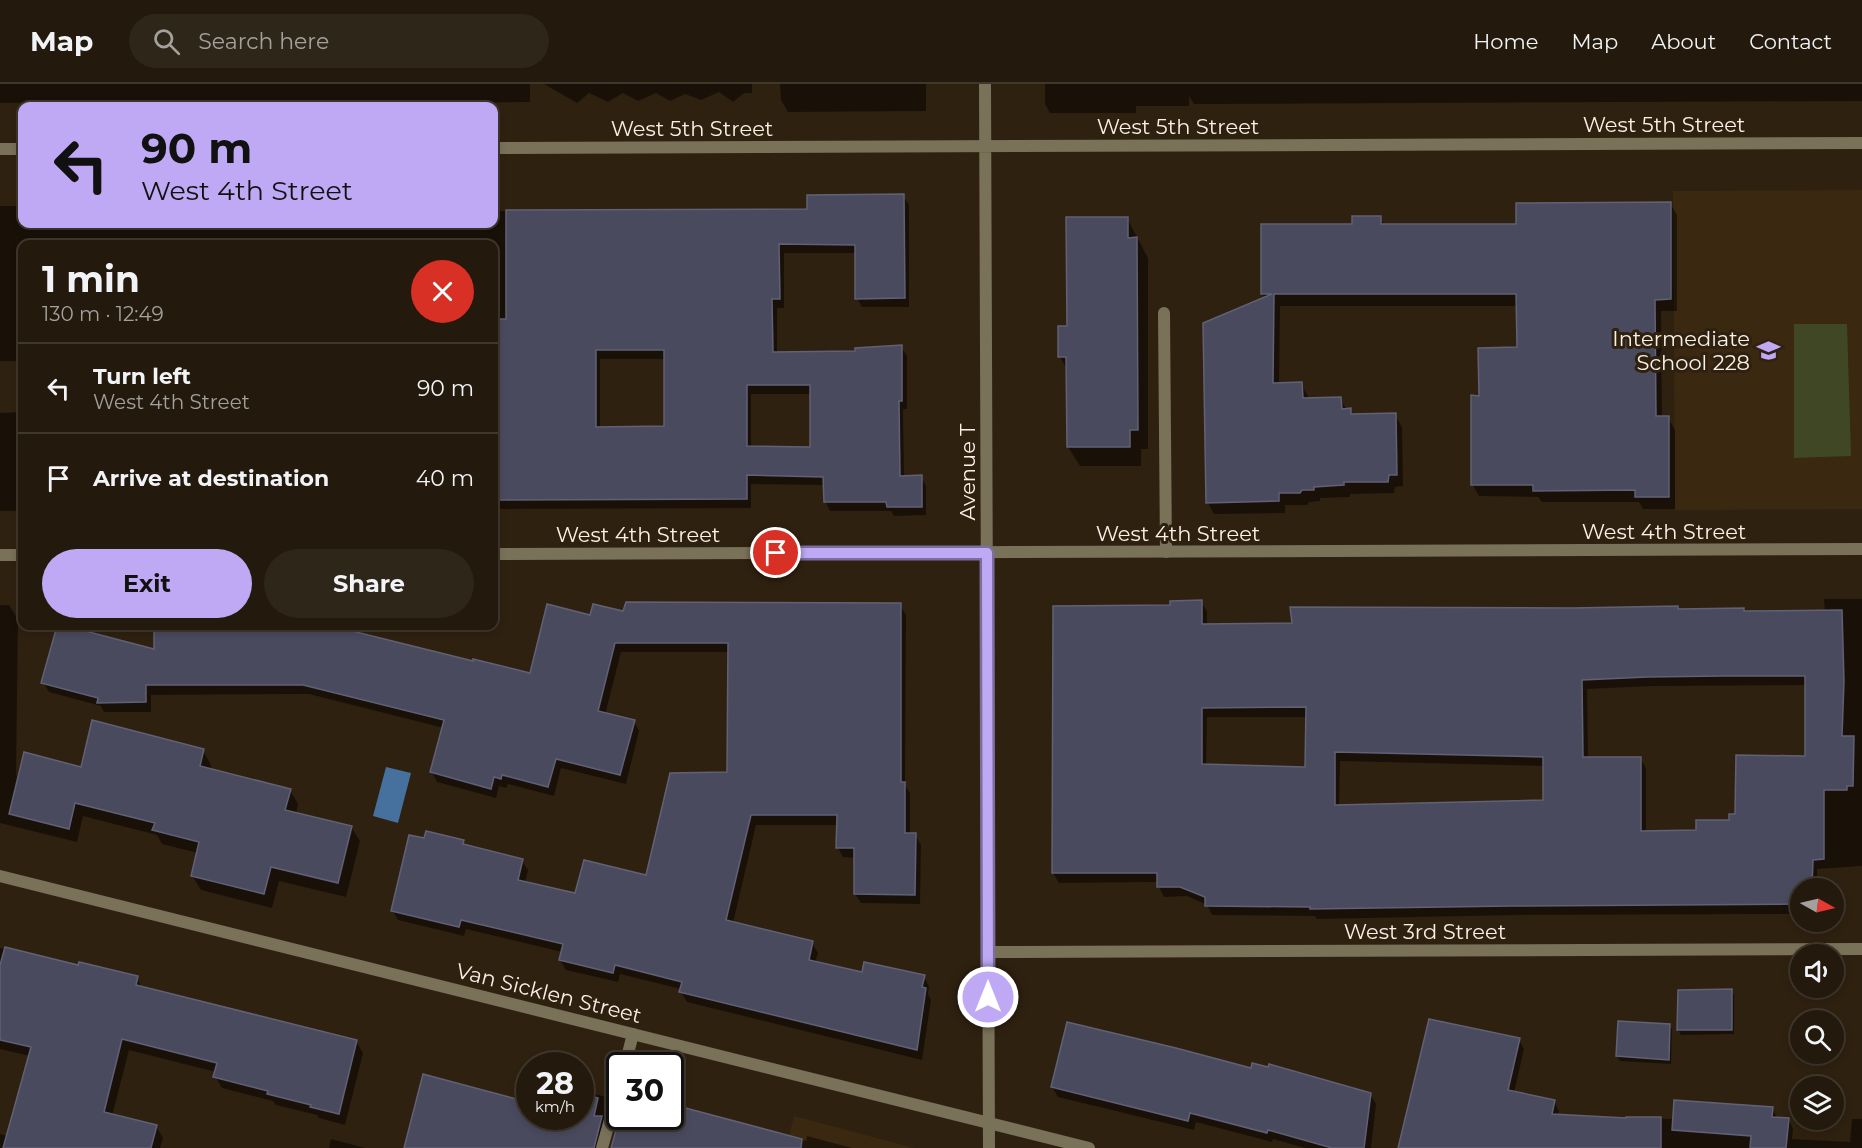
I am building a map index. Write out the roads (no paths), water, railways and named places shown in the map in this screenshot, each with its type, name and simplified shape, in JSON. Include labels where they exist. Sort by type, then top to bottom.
[{"type":"street","name":"Avenue T","points":[[985,84],[989,1148]]},
{"type":"street","name":"West 5th Street","points":[[498,148],[1862,143]]},
{"type":"street","points":[[0,149],[18,149]]},
{"type":"street","points":[[1164,313],[1166,552]]},
{"type":"street","name":"West 4th Street","points":[[498,554],[1862,549]]},
{"type":"street","points":[[0,555],[18,555]]},
{"type":"street","name":"Van Sicklen Street","points":[[0,876],[1089,1148]]},
{"type":"street","name":"West 3rd Street","points":[[988,952],[1862,949]]},
{"type":"street","points":[[628,1052],[633,1034]]},
{"type":"street","points":[[602,1148],[607,1130]]},
{"type":"water","points":[[386,767],[411,773],[398,823],[373,816]]},
{"type":"place","name":"Intermediate School 228","points":[[1768,350]]}]
